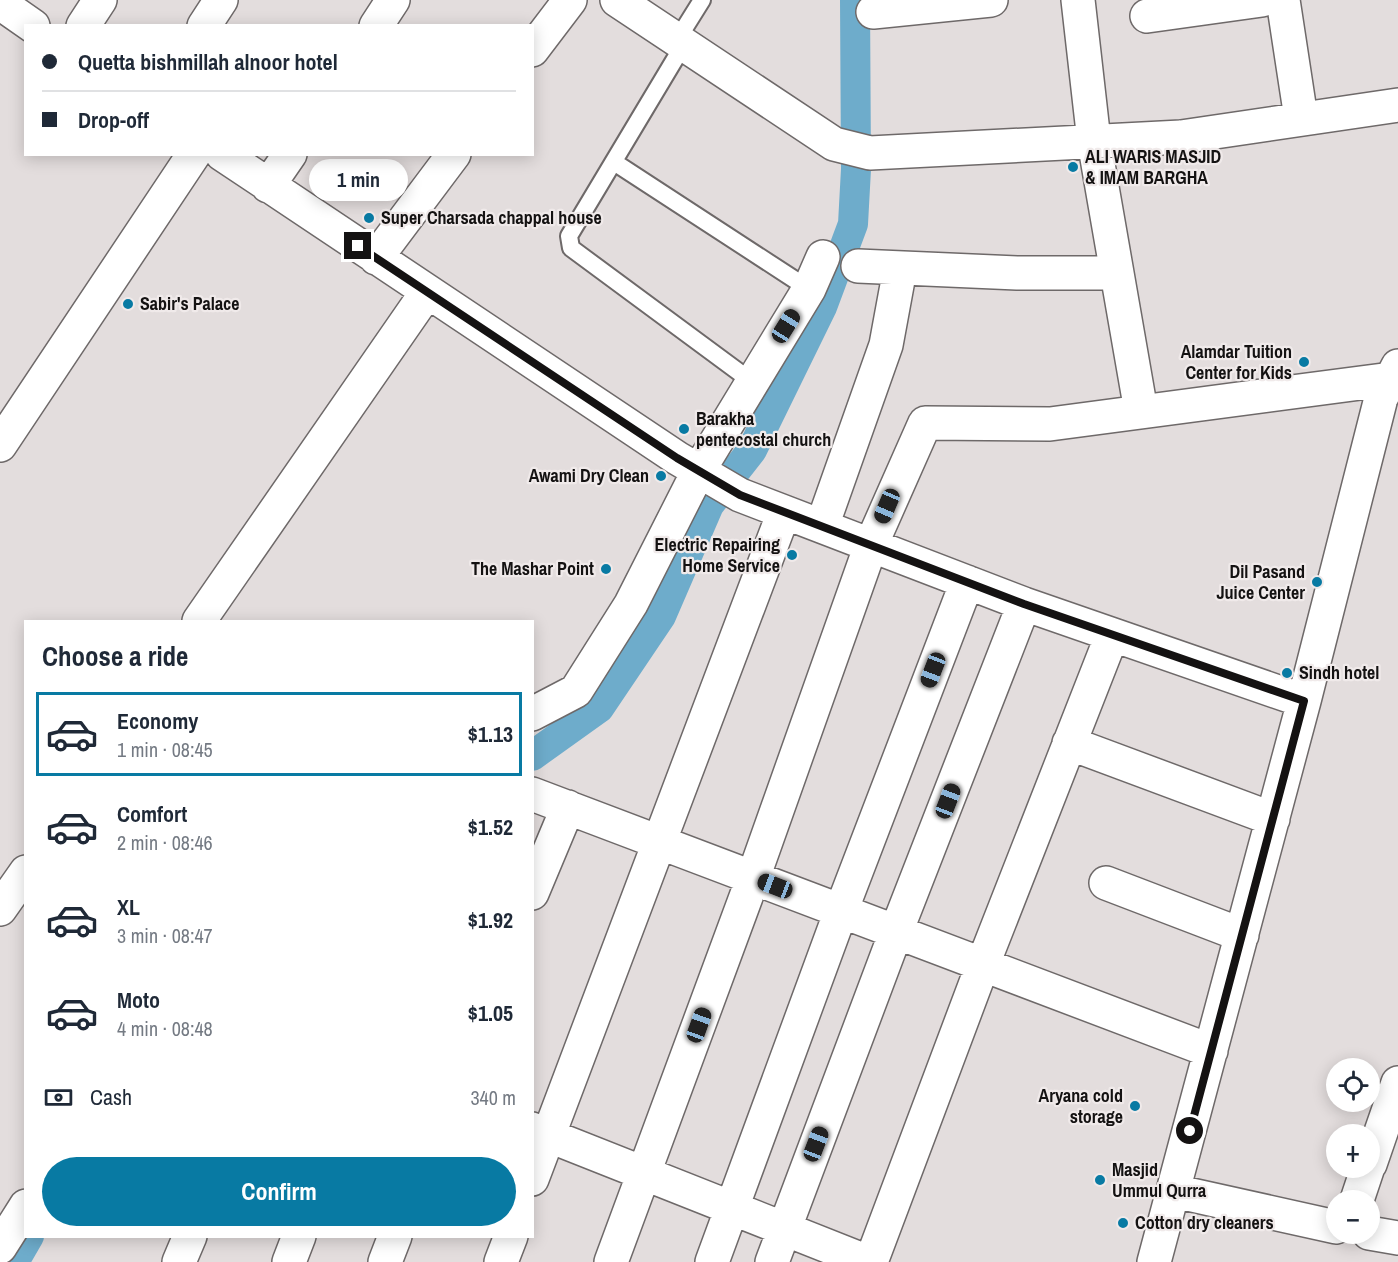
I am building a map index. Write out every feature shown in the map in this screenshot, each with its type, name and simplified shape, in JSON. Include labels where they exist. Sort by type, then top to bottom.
[{"type":"street","points":[[84,24],[100,0]]},
{"type":"street","points":[[205,24],[221,0]]},
{"type":"street","points":[[377,24],[393,0]]},
{"type":"street","points":[[534,47],[570,0]]},
{"type":"street","points":[[617,0],[834,144],[870,153],[1181,137],[1398,105]]},
{"type":"street","points":[[873,12],[991,0]]},
{"type":"street","points":[[1078,0],[1094,141],[1141,411]]},
{"type":"street","points":[[1147,16],[1262,0]]},
{"type":"street","points":[[1283,0],[1301,118]]},
{"type":"street","points":[[0,3],[30,24]]},
{"type":"street","points":[[0,445],[193,156]]},
{"type":"street","points":[[225,156],[702,473],[740,495],[1024,604],[1304,701]]},
{"type":"street","points":[[268,186],[289,156]]},
{"type":"street","points":[[376,258],[452,156]]},
{"type":"street","points":[[534,713],[576,691],[631,604],[751,381],[809,289],[823,257]]},
{"type":"street","points":[[858,266],[1116,273]]},
{"type":"street","points":[[822,526],[886,345],[900,268]]},
{"type":"street","points":[[200,620],[427,292]]},
{"type":"street","points":[[611,1262],[753,878],[871,545],[925,423],[1050,424],[1394,372]]},
{"type":"street","points":[[1154,1262],[1273,819],[1381,398],[1394,372]]},
{"type":"street","points":[[534,1169],[541,1132],[658,841],[784,512]]},
{"type":"street","points":[[712,1262],[841,910],[967,582]]},
{"type":"street","points":[[772,1262],[896,932],[1024,604]]},
{"type":"street","points":[[541,1132],[870,1262],[983,964],[1112,635]]},
{"type":"street","points":[[1070,743],[1273,819]]},
{"type":"street","points":[[534,795],[1211,1051]]},
{"type":"street","points":[[534,887],[568,807]]},
{"type":"street","points":[[0,909],[24,875]]},
{"type":"street","points":[[1106,883],[1242,935]]},
{"type":"street","points":[[1380,1134],[1398,1083]]},
{"type":"street","points":[[1174,1191],[1326,1225]]},
{"type":"street","points":[[0,1247],[24,1209]]},
{"type":"street","points":[[1380,1235],[1398,1238]]},
{"type":"street","points":[[179,1262],[189,1238]]},
{"type":"street","points":[[289,1262],[298,1238]]},
{"type":"street","points":[[385,1262],[394,1238]]},
{"type":"street","points":[[501,1262],[510,1238]]},
{"type":"lane","points":[[702,0],[614,162],[569,236],[571,248],[751,381]]},
{"type":"lane","points":[[614,162],[809,289]]},
{"type":"waterway","points":[[534,755],[599,708],[661,616],[709,505],[752,450],[822,307],[853,224],[856,169],[855,0]]},
{"type":"waterway","points":[[14,1262],[28,1238]]},
{"type":"place","name":"ALI WARIS MASJID & IMAM BARGHA","points":[[1073,167]]},
{"type":"place","name":"Super Charsada chappal house","points":[[369,218]]},
{"type":"place","name":"Sabir's Palace","points":[[128,304]]},
{"type":"place","name":"Alamdar Tuition Center for Kids","points":[[1304,362]]},
{"type":"place","name":"Barakha pentecostal church","points":[[684,429]]},
{"type":"place","name":"Awami Dry Clean","points":[[661,476]]},
{"type":"place","name":"Electric Repairing Home Service","points":[[792,555]]},
{"type":"place","name":"The Mashar Point","points":[[606,569]]},
{"type":"place","name":"Dil Pasand Juice Center","points":[[1317,582]]},
{"type":"place","name":"Sindh hotel","points":[[1287,673]]},
{"type":"place","name":"Aryana cold storage","points":[[1135,1106]]},
{"type":"place","name":"Masjid Ummul Qurra","points":[[1100,1180]]},
{"type":"place","name":"Cotton dry cleaners","points":[[1123,1223]]},
{"type":"route","points":[[358,246],[677,458],[740,495],[1024,604],[1304,701],[1190,1131]]}]
